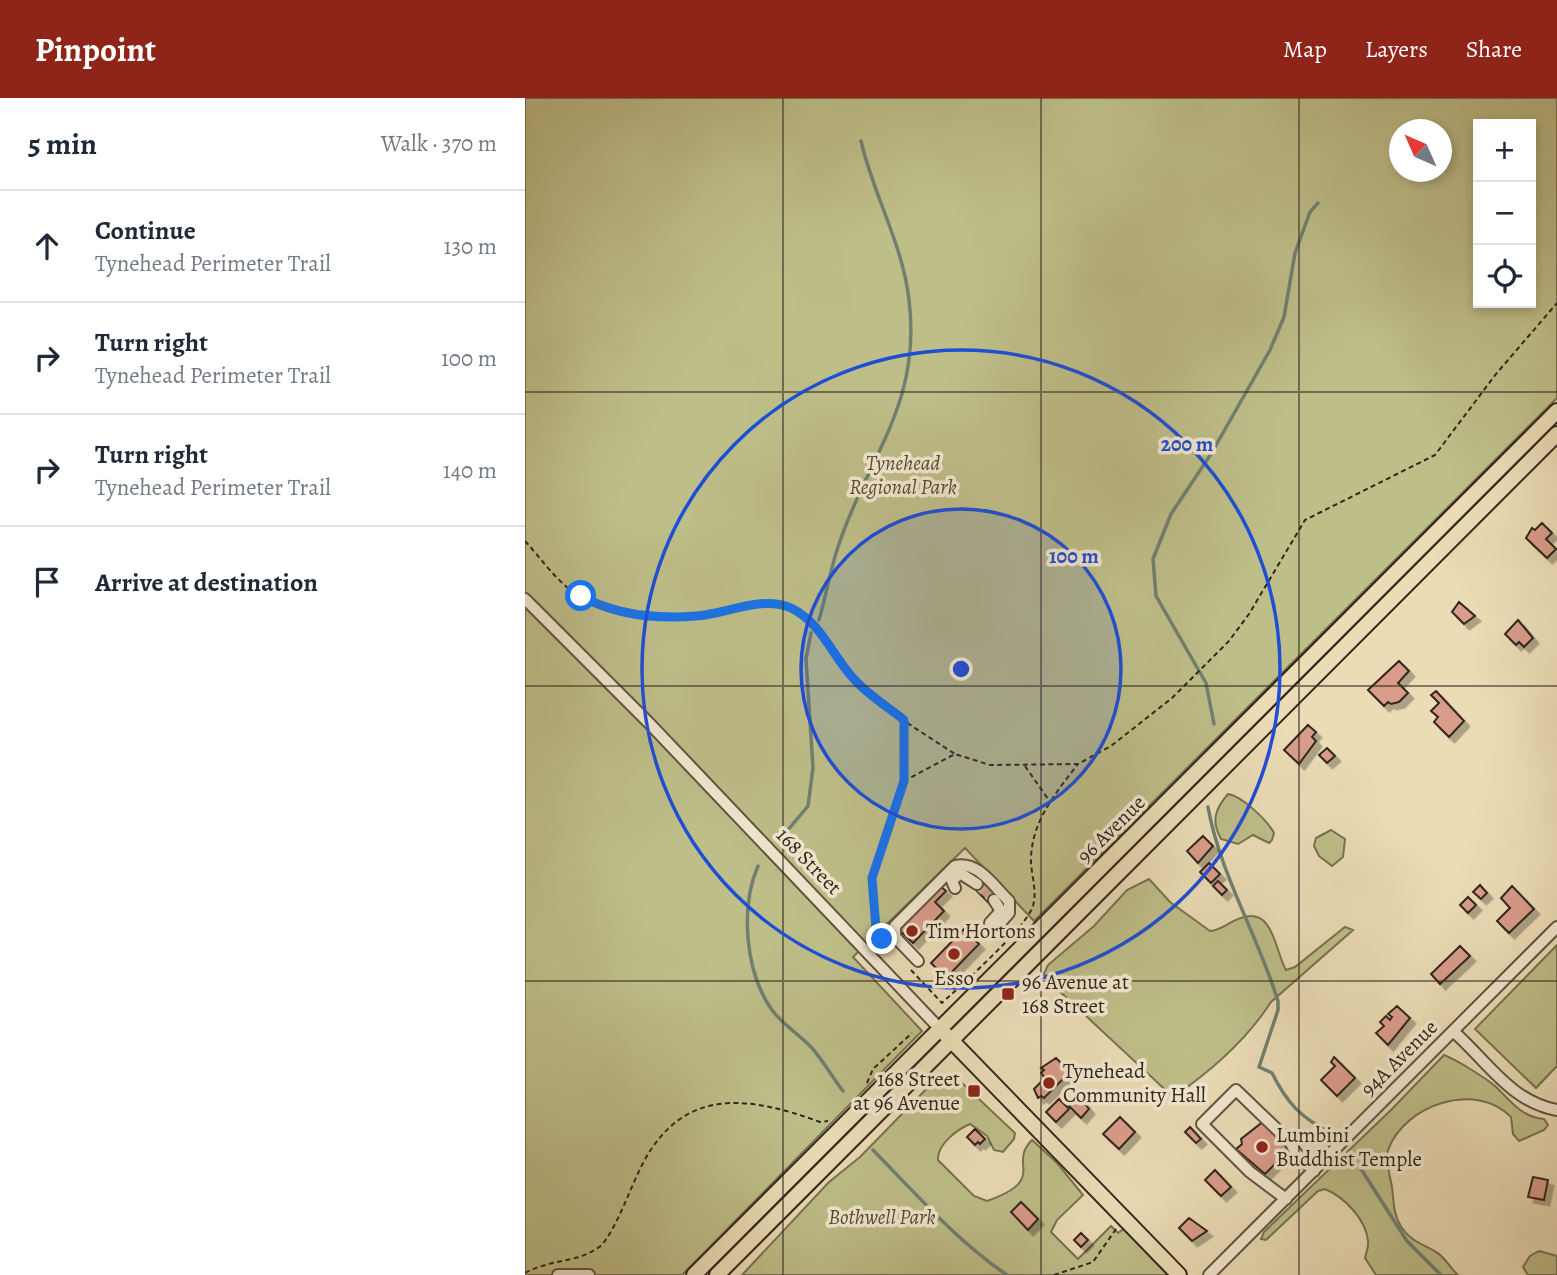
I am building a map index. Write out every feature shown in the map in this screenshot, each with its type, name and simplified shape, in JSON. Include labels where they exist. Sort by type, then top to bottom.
[{"type":"main road","name":"96 Avenue","points":[[694,1275],[1557,411]]},
{"type":"main road","name":"96 Avenue","points":[[717,1275],[1557,434]]},
{"type":"main road","name":"168 Street","points":[[940,1029],[1178,1275]]},
{"type":"street","name":"168 Street","points":[[525,599],[649,723],[940,1029]]},
{"type":"street","points":[[914,965],[895,937],[895,926],[955,866],[967,865],[976,868],[1009,901],[1009,913],[993,926],[1001,911],[994,900]]},
{"type":"street","points":[[955,888],[952,881],[960,873],[977,884]]},
{"type":"street","name":"94A Avenue","points":[[1209,1275],[1557,927]]},
{"type":"street","points":[[1453,1031],[1519,1096],[1536,1106],[1557,1110]]},
{"type":"street","points":[[1286,1199],[1251,1172],[1202,1124],[1236,1090],[1291,1143],[1295,1152],[1314,1171]]},
{"type":"street","points":[[558,1275],[589,1275]]},
{"type":"path","points":[[914,965],[942,1003],[1033,909],[1033,840],[1049,800],[1078,764],[1111,746],[1209,664],[1249,614],[1305,520],[1319,510],[1435,455],[1557,303]]},
{"type":"path","points":[[525,541],[568,588],[615,611],[696,616],[767,603],[790,608],[814,625],[856,682],[904,720],[955,754],[990,765],[1078,764]]},
{"type":"path","points":[[891,949],[876,929],[872,878],[904,781],[904,720]]},
{"type":"path","points":[[904,781],[955,754]]},
{"type":"path","points":[[1024,766],[1049,800]]},
{"type":"path","points":[[863,1088],[873,1069],[912,1033]]},
{"type":"path","points":[[525,1273],[553,1260],[575,1259],[591,1253],[610,1234],[642,1165],[667,1130],[684,1117],[720,1103],[750,1102],[820,1122],[831,1120]]},
{"type":"path","points":[[1054,1275],[1093,1262],[1120,1225]]},
{"type":"green space","name":"Tynehead Regional Park","points":[[525,98],[1557,98],[1557,398],[1034,921],[965,848],[853,957],[922,1031],[682,1275],[525,1275]]},
{"type":"green space","points":[[1228,794],[1254,809],[1266,822],[1274,833],[1269,843],[1253,835],[1238,844],[1221,839],[1215,821],[1220,805]]},
{"type":"green space","points":[[1331,830],[1345,839],[1343,857],[1332,866],[1319,856],[1314,846],[1316,838]]},
{"type":"green space","points":[[1149,879],[1170,902],[1210,931],[1241,918],[1252,916],[1260,919],[1272,933],[1286,970],[1295,967],[1345,927],[1353,930],[1271,1002],[1251,1029],[1227,1054],[1173,1097],[1043,976],[1048,965],[1094,926],[1127,890]]},
{"type":"green space","points":[[1557,945],[1557,1066],[1536,1088],[1475,1029]]},
{"type":"green space","points":[[1444,1055],[1484,1078],[1523,1112],[1544,1119],[1548,1125],[1544,1130],[1519,1141],[1513,1134],[1511,1117],[1496,1106],[1479,1100],[1461,1099],[1425,1110],[1409,1120],[1397,1134],[1388,1150],[1387,1158],[1397,1218],[1410,1237],[1439,1254],[1458,1275],[1376,1275],[1365,1258],[1368,1241],[1359,1217],[1339,1197],[1325,1189],[1318,1191],[1266,1240],[1261,1239],[1264,1232]]},
{"type":"green space","name":"Bothwell Park","points":[[941,1074],[962,1083],[1015,1133],[1014,1139],[1003,1152],[994,1150],[987,1136],[970,1124],[953,1134],[944,1144],[938,1160],[974,1196],[987,1201],[1017,1186],[1022,1179],[1025,1149],[1032,1140],[1057,1163],[1083,1195],[1057,1220],[1051,1232],[1078,1259],[1111,1226],[1118,1233],[1125,1228],[1168,1275],[742,1275],[829,1182],[860,1157]]},
{"type":"green space","points":[[1539,1251],[1557,1256],[1557,1275],[1528,1275],[1523,1267],[1530,1256]]},
{"type":"building","points":[[1542,523],[1552,533],[1546,539],[1556,549],[1547,558],[1526,538],[1532,528],[1535,530]]},
{"type":"building","points":[[1459,602],[1475,616],[1464,624],[1452,612]]},
{"type":"building","points":[[1518,620],[1533,638],[1524,647],[1519,642],[1516,645],[1505,634]]},
{"type":"building","points":[[1399,661],[1409,671],[1398,683],[1408,693],[1399,702],[1388,702],[1384,706],[1368,690]]},
{"type":"building","points":[[1436,691],[1464,721],[1449,737],[1434,722],[1438,717],[1431,711],[1439,703],[1431,695]]},
{"type":"building","points":[[1308,725],[1316,732],[1312,737],[1316,741],[1299,764],[1284,750]]},
{"type":"building","points":[[1327,748],[1335,756],[1327,763],[1319,755]]},
{"type":"building","points":[[1203,836],[1213,846],[1198,863],[1187,851]]},
{"type":"building","points":[[1209,863],[1220,874],[1211,883],[1200,872]]},
{"type":"building","points":[[983,879],[999,895],[990,904],[974,888]]},
{"type":"building","points":[[1218,881],[1227,890],[1222,895],[1213,886]]},
{"type":"building","points":[[939,885],[946,891],[935,902],[944,911],[913,943],[897,928]]},
{"type":"building","points":[[1480,885],[1487,893],[1481,899],[1473,892]]},
{"type":"building","points":[[1512,886],[1534,909],[1509,933],[1497,921],[1510,908],[1501,898]]},
{"type":"building","points":[[1468,897],[1476,905],[1468,913],[1460,905]]},
{"type":"building","points":[[964,929],[979,944],[946,978],[931,963]]},
{"type":"building","points":[[1460,946],[1470,956],[1440,984],[1431,974]]},
{"type":"building","points":[[1397,1006],[1410,1018],[1388,1045],[1376,1033],[1384,1026],[1380,1022],[1386,1016],[1390,1020],[1392,1017],[1388,1014]]},
{"type":"building","points":[[1334,1057],[1355,1078],[1337,1096],[1321,1080],[1335,1066],[1331,1062]]},
{"type":"building","name":"Tynehead Community Hall","points":[[1056,1058],[1070,1072],[1044,1098],[1038,1098],[1034,1089],[1045,1078],[1041,1068]]},
{"type":"building","points":[[1079,1096],[1089,1109],[1081,1118],[1069,1106]]},
{"type":"building","points":[[1059,1099],[1069,1109],[1056,1122],[1046,1112]]},
{"type":"building","points":[[1120,1117],[1135,1132],[1119,1149],[1103,1134]]},
{"type":"building","name":"Lumbini Buddhist Temple","points":[[1264,1121],[1289,1150],[1265,1174],[1236,1149],[1242,1144],[1241,1139]]},
{"type":"building","points":[[1190,1127],[1201,1139],[1196,1143],[1185,1132]]},
{"type":"building","points":[[975,1129],[985,1139],[975,1145],[967,1137]]},
{"type":"building","points":[[1215,1170],[1231,1187],[1221,1196],[1205,1180]]},
{"type":"building","points":[[1533,1177],[1548,1180],[1544,1200],[1528,1197]]},
{"type":"building","points":[[1021,1202],[1038,1219],[1028,1230],[1011,1212]]},
{"type":"building","points":[[1189,1218],[1207,1231],[1192,1241],[1179,1228]]},
{"type":"building","points":[[1081,1233],[1088,1240],[1081,1247],[1074,1240]]},
{"type":"waterway","points":[[819,620],[838,547],[900,401],[911,337],[909,300],[901,259],[861,141]]},
{"type":"waterway","points":[[1214,724],[1206,683],[1156,596],[1153,559],[1171,514],[1211,454],[1270,350],[1284,317],[1295,253],[1310,212],[1318,203]]},
{"type":"waterway","points":[[782,837],[808,806],[813,768],[806,659],[811,633]]},
{"type":"waterway","points":[[1208,807],[1230,881],[1278,1001],[1278,1010],[1259,1067],[1272,1073],[1283,1093],[1303,1115],[1331,1133]]},
{"type":"waterway","points":[[758,866],[752,882],[747,920],[751,959],[756,977],[772,1010],[820,1057],[843,1091]]},
{"type":"waterway","points":[[873,1150],[954,1232],[1007,1275]]},
{"type":"waterway","points":[[1361,1169],[1407,1241],[1441,1275]]},
{"type":"tunnel","points":[[977,884],[994,900]]},
{"type":"place","name":"Tim Hortons","points":[[912,931]]},
{"type":"place","name":"Esso","points":[[954,954]]},
{"type":"place","name":"96 Avenue at 168 Street","points":[[1008,994]]},
{"type":"place","name":"Tynehead Community Hall","points":[[1049,1083]]},
{"type":"place","name":"168 Street at 96 Avenue","points":[[974,1091]]},
{"type":"place","name":"Lumbini Buddhist Temple","points":[[1262,1147]]},
{"type":"route","points":[[581,596],[615,611],[642,615],[696,616],[767,603],[790,608],[814,625],[856,682],[904,720],[904,781],[872,878],[876,929],[882,939]]}]
